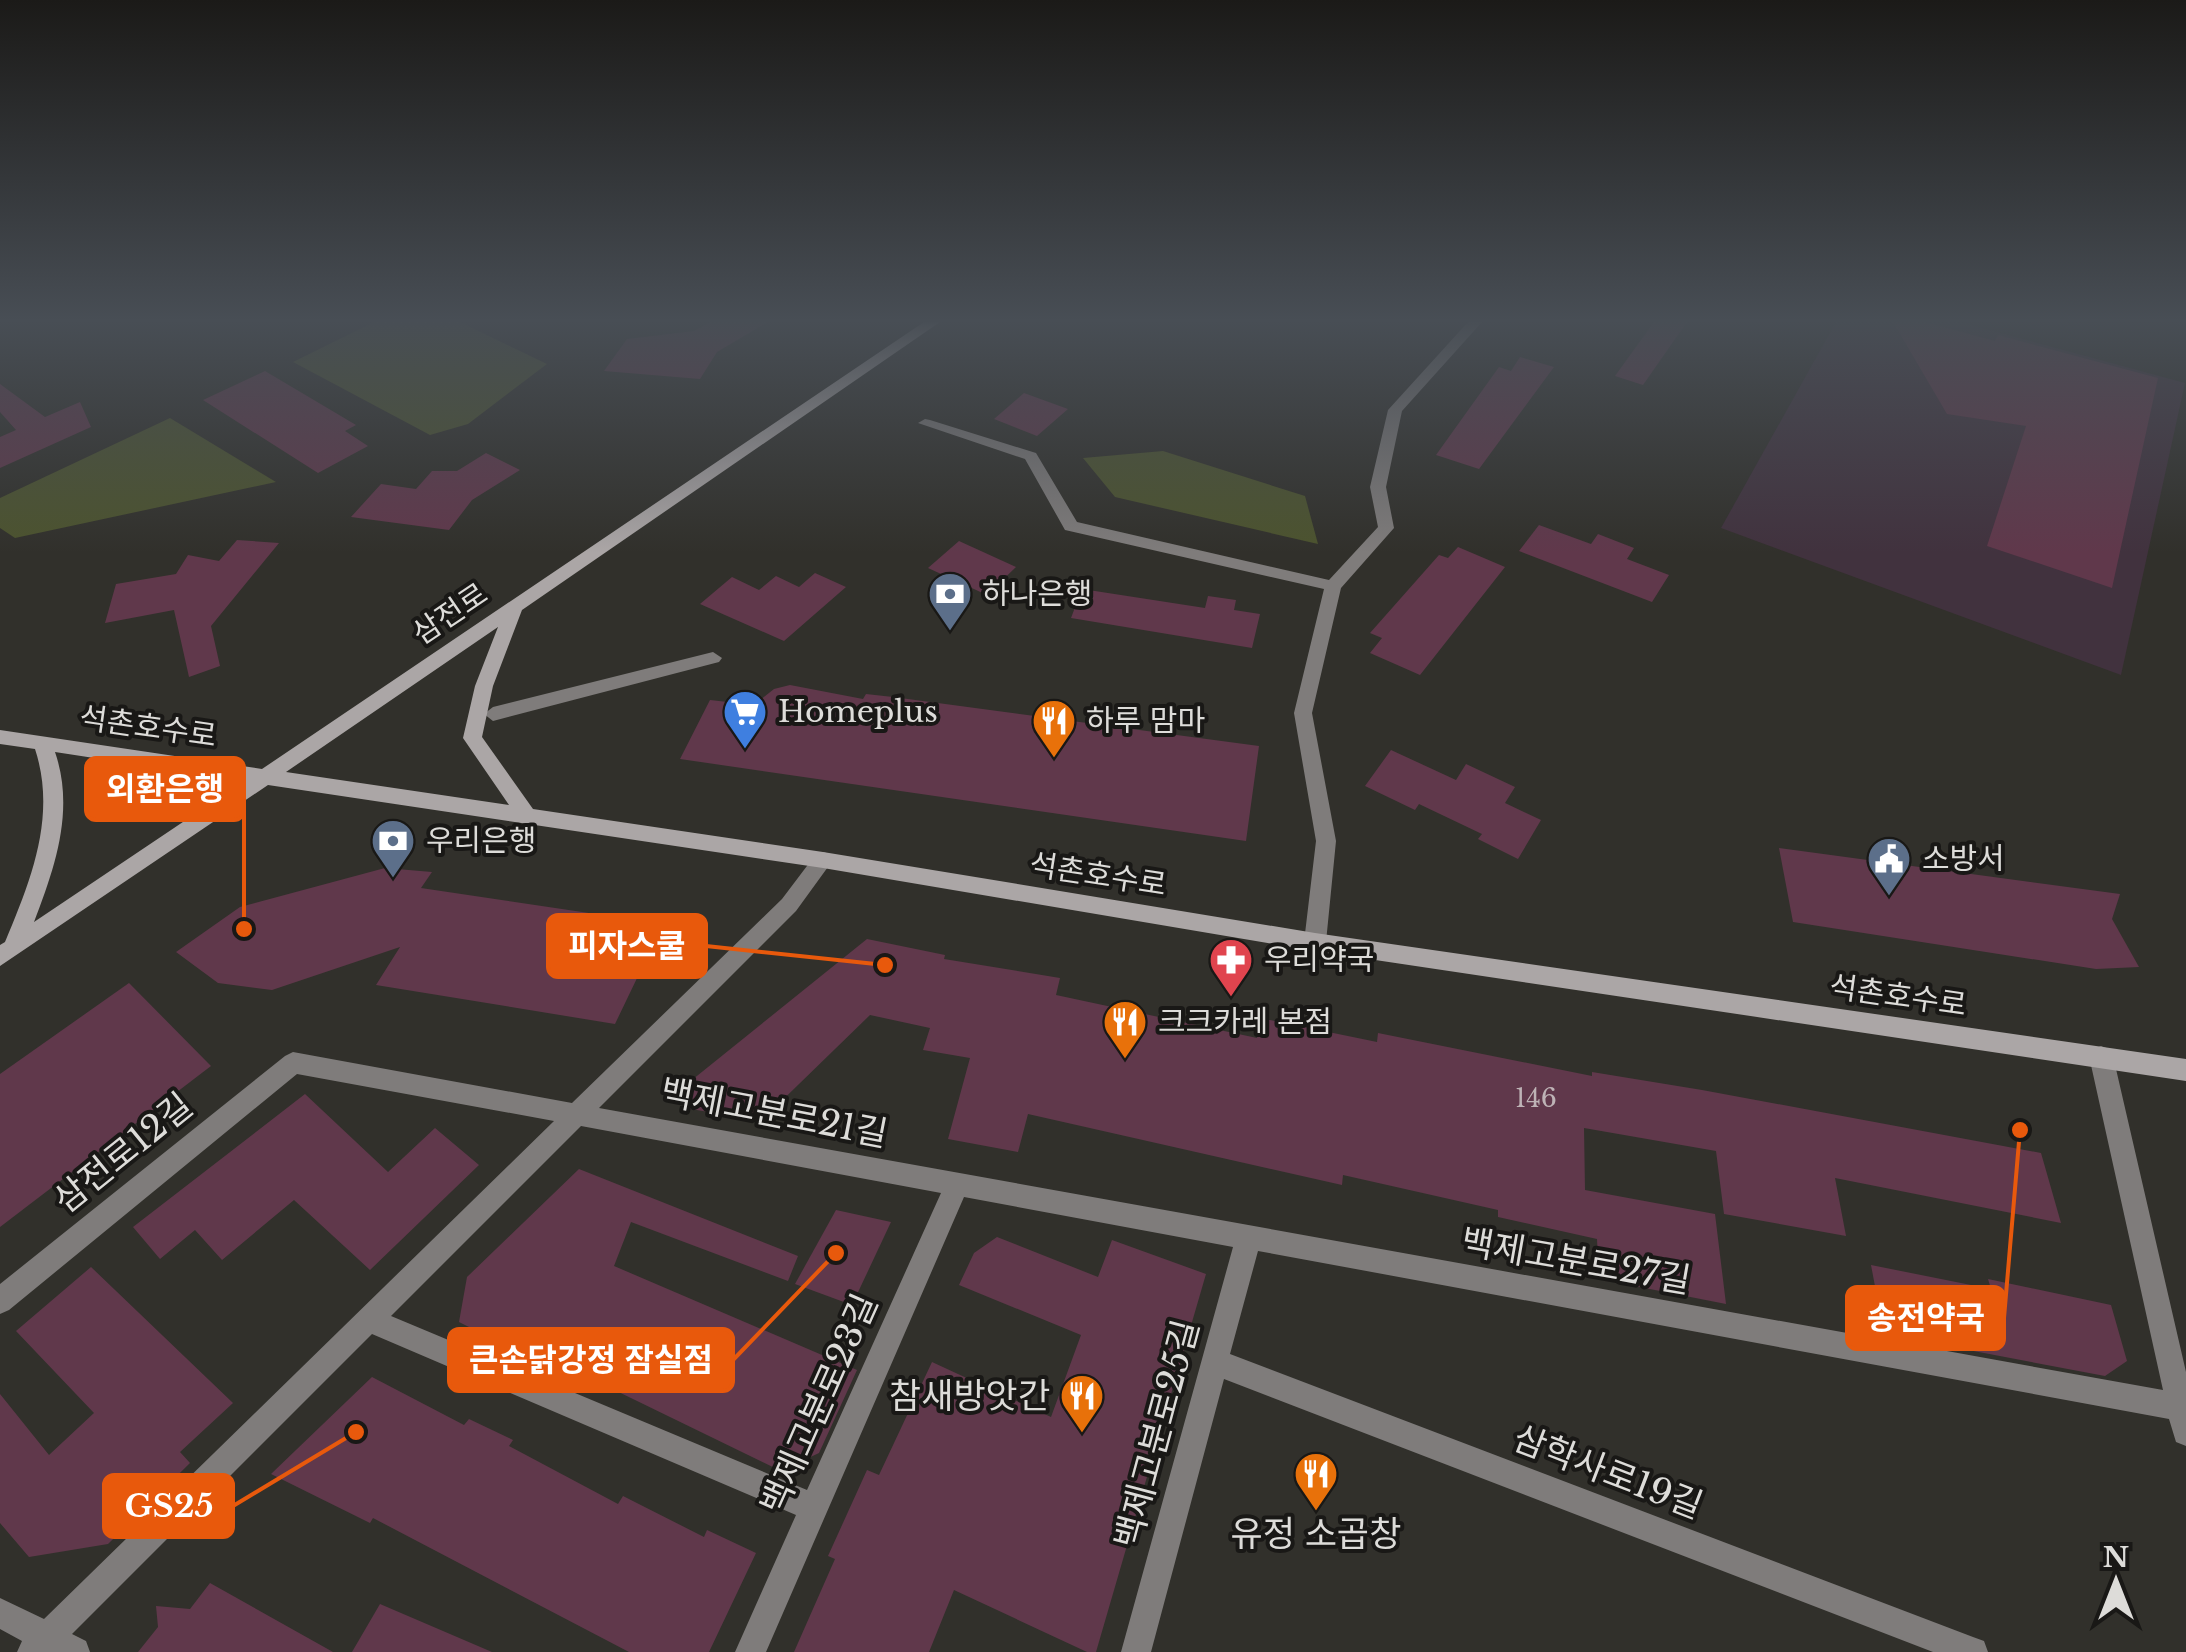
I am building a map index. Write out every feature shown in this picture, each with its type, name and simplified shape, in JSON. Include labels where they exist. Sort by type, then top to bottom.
[{"type":"street","name":"삼전로","points":[[7,952],[820,399]]},
{"type":"street","points":[[1316,942],[1326,841],[1302,714],[1333,586],[1386,528],[1378,487],[1396,410],[1406,399]]},
{"type":"street","points":[[925,424],[1031,456],[1070,526],[1333,586]]},
{"type":"street","points":[[515,606],[484,686],[472,738],[526,814]]},
{"type":"street","points":[[493,714],[714,658]]},
{"type":"street","name":"석촌호수로","points":[[0,737],[823,860],[1316,942],[2186,1070]]},
{"type":"street","points":[[7,952],[38,888],[54,826],[54,768],[42,742]]},
{"type":"street","name":"백제고분로21길","points":[[39,1644],[372,1321],[790,905],[823,860]]},
{"type":"street","name":"백제고분로27길","points":[[956,1187],[1250,1236],[2185,1416],[2101,1056]]},
{"type":"street","name":"백제고분로21길","points":[[293,1063],[578,1113],[956,1187]]},
{"type":"street","name":"삼전로12길","points":[[0,1301],[293,1063]]},
{"type":"street","name":"백제고분로23길","points":[[750,1652],[956,1187]]},
{"type":"street","name":"백제고분로25길","points":[[1136,1652],[1250,1236]]},
{"type":"street","points":[[372,1321],[814,1508]]},
{"type":"street","name":"삼학사로19길","points":[[1216,1362],[1973,1652]]},
{"type":"street","points":[[0,1613],[39,1644],[75,1652]]},
{"type":"shaded area","points":[[1793,399],[2181,399],[2121,675],[1721,528]]},
{"type":"green space","points":[[363,399],[501,399],[468,424],[430,435]]},
{"type":"green space","points":[[170,418],[276,482],[15,538],[0,528],[0,498]]},
{"type":"green space","points":[[1163,451],[1305,496],[1318,544],[1115,497],[1083,458]]},
{"type":"building","points":[[0,399],[21,399],[45,417],[80,402],[91,427],[0,468],[0,437],[16,430],[0,412]]},
{"type":"building","points":[[312,399],[356,425],[345,431],[368,446],[318,473],[203,400]]},
{"type":"building","points":[[1017,399],[1041,399],[1068,409],[1037,436],[994,419]]},
{"type":"building","points":[[1476,399],[1530,399],[1479,469],[1436,455]]},
{"type":"building","points":[[1938,399],[2153,399],[2112,588],[1987,546],[2026,426],[1947,414]]},
{"type":"building","points":[[486,453],[520,470],[472,500],[449,530],[351,517],[381,484],[416,489],[432,471],[457,471]]},
{"type":"building","points":[[1539,525],[1591,544],[1598,534],[1634,548],[1627,559],[1669,575],[1652,602],[1519,551]]},
{"type":"building","points":[[237,540],[279,543],[211,626],[220,666],[189,677],[174,610],[105,623],[116,584],[176,574],[188,555],[219,561]]},
{"type":"building","points":[[959,541],[1016,567],[987,595],[928,568]]},
{"type":"building","points":[[1458,547],[1505,567],[1420,675],[1370,653],[1382,638],[1370,633],[1439,555],[1448,558]]},
{"type":"building","points":[[815,573],[846,587],[784,641],[700,604],[732,577],[759,590],[776,576],[799,587]]},
{"type":"building","points":[[1082,589],[1205,608],[1208,596],[1236,600],[1234,610],[1260,614],[1252,648],[1071,618]]},
{"type":"building","points":[[790,685],[863,699],[866,694],[893,697],[1259,746],[1246,841],[680,759],[710,700],[754,705],[774,689]]},
{"type":"building","points":[[1391,750],[1456,780],[1466,764],[1515,787],[1505,803],[1541,820],[1518,859],[1478,839],[1482,834],[1419,804],[1415,810],[1365,786]]},
{"type":"building","points":[[1779,848],[2120,894],[2112,919],[2139,967],[2096,969],[1793,922]]},
{"type":"building","points":[[385,868],[432,872],[421,888],[663,924],[615,1024],[376,985],[400,947],[272,990],[218,983],[176,952],[240,907]]},
{"type":"building","points":[[867,939],[945,955],[944,959],[1060,978],[1056,995],[1257,1038],[1260,1018],[1377,1042],[1378,1033],[1592,1076],[1592,1072],[1702,1090],[2041,1153],[2061,1223],[1835,1178],[1846,1236],[1724,1214],[1716,1151],[1584,1128],[1585,1190],[1715,1214],[1726,1304],[1599,1279],[1597,1239],[1498,1217],[1498,1210],[1343,1175],[1342,1185],[1028,1114],[1018,1152],[948,1139],[970,1058],[923,1050],[930,1028],[870,1015],[761,1121],[691,1109],[677,1092]]},
{"type":"building","points":[[129,983],[211,1066],[0,1227],[0,1074]]},
{"type":"building","points":[[305,1094],[388,1172],[435,1128],[479,1165],[370,1270],[294,1200],[222,1260],[195,1230],[160,1259],[133,1227]]},
{"type":"building","points":[[579,1169],[798,1256],[788,1281],[631,1222],[614,1266],[857,1370],[819,1453],[781,1471],[596,1381],[593,1384],[533,1355],[531,1358],[459,1322],[467,1277]]},
{"type":"building","points":[[836,1210],[891,1222],[852,1305],[795,1284]]},
{"type":"building","points":[[997,1237],[1098,1277],[1112,1240],[1206,1274],[1096,1652],[1087,1652],[954,1590],[929,1652],[794,1652],[835,1559],[828,1556],[867,1470],[879,1475],[932,1362],[1051,1417],[1081,1335],[959,1285],[974,1253]]},
{"type":"building","points":[[1871,1265],[1991,1289],[1988,1279],[2111,1305],[2127,1361],[2105,1376],[1884,1334]]},
{"type":"building","points":[[91,1267],[233,1403],[180,1452],[190,1463],[108,1544],[29,1557],[0,1523],[0,1394],[49,1455],[94,1413],[16,1331]]},
{"type":"building","points":[[372,1377],[464,1425],[469,1419],[513,1440],[509,1446],[618,1504],[623,1496],[704,1537],[707,1530],[756,1553],[709,1652],[629,1652],[373,1518],[370,1523],[271,1474]]},
{"type":"building","points":[[210,1583],[333,1652],[138,1652],[158,1627],[156,1606],[190,1609]]},
{"type":"building","points":[[380,1604],[492,1652],[352,1652]]},
{"type":"place","name":"하나은행","points":[[950,632]]},
{"type":"place","name":"Homeplus","points":[[745,750]]},
{"type":"place","name":"하루 맘마","points":[[1054,759]]},
{"type":"place","name":"우리은행","points":[[393,879]]},
{"type":"place","name":"소방서","points":[[1889,897]]},
{"type":"place","name":"외환은행","points":[[244,929]]},
{"type":"place","name":"피자스쿨","points":[[885,965]]},
{"type":"place","name":"우리약국","points":[[1231,998]]},
{"type":"place","name":"크크카레 본점","points":[[1125,1060]]},
{"type":"place","name":"송전약국","points":[[2020,1130]]},
{"type":"place","name":"큰손닭강정 잠실점","points":[[836,1253]]},
{"type":"place","name":"GS25","points":[[356,1432]]},
{"type":"place","name":"참새방앗간","points":[[1082,1434]]},
{"type":"place","name":"유정 소곱창","points":[[1316,1512]]}]
